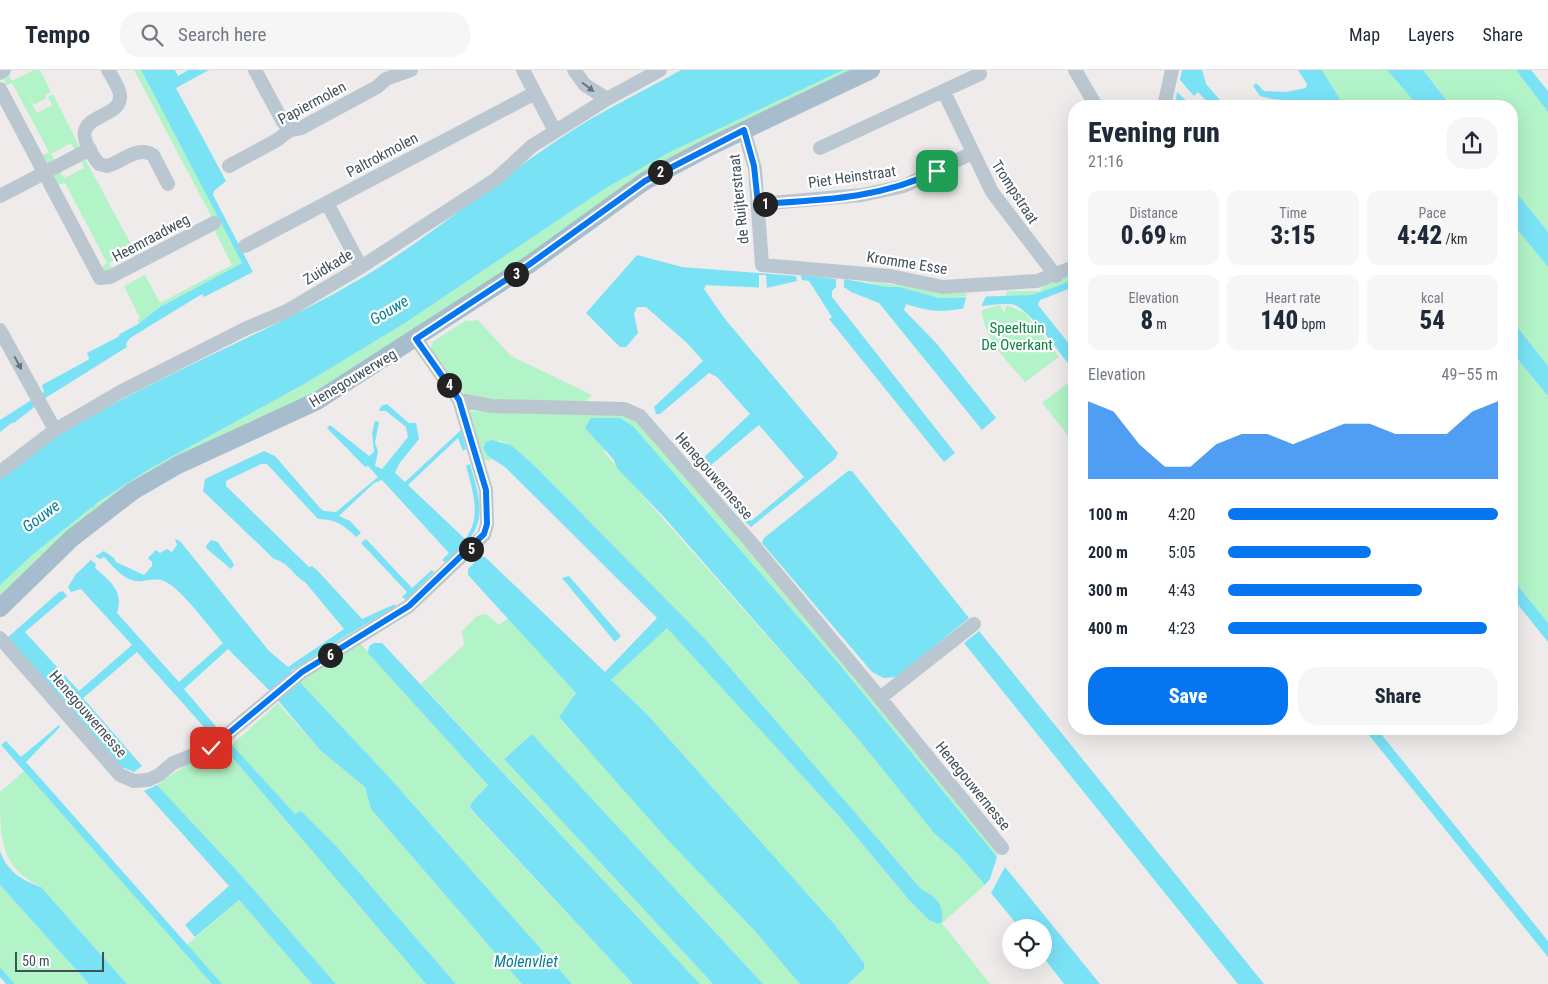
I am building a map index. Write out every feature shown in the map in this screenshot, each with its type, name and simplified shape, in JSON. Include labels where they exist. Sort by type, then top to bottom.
[{"type":"main road","name":"Henegouwerweg","points":[[0,608],[72,538],[133,491],[178,466],[317,401],[530,264],[645,181],[744,130],[871,70]]},
{"type":"street","points":[[0,73],[4,70]]},
{"type":"street","points":[[108,70],[120,93],[120,99],[114,108],[91,122],[85,128],[84,137],[90,149],[99,164],[107,166],[139,152],[148,152],[152,155],[168,184]]},
{"type":"street","points":[[255,70],[283,122],[290,130]]},
{"type":"street","name":"Papiermolen","points":[[228,166],[277,140],[290,130],[301,128],[377,87],[385,75],[410,70]]},
{"type":"street","points":[[522,70],[555,131]]},
{"type":"street","points":[[574,70],[584,85],[607,99]]},
{"type":"street","name":"Zuidkade","points":[[0,472],[55,430],[131,387],[286,311],[361,267],[496,179],[532,146],[607,99],[660,70]]},
{"type":"street","points":[[1075,70],[1092,100]]},
{"type":"street","points":[[1165,100],[1172,70]]},
{"type":"street","points":[[820,148],[980,74]]},
{"type":"street","name":"Heemraadweg","points":[[0,89],[98,275],[103,279],[214,223]]},
{"type":"street","name":"Trompstraat","points":[[944,92],[992,192],[1056,276]]},
{"type":"street","name":"Paltrokmolen","points":[[245,246],[534,93]]},
{"type":"street","name":"de Ruijterstraat","points":[[744,130],[754,166],[762,265]]},
{"type":"street","points":[[0,196],[90,149]]},
{"type":"street","name":"Piet Heinstraat","points":[[758,204],[847,197],[904,186],[972,153]]},
{"type":"street","points":[[327,203],[361,267]]},
{"type":"street","name":"Kromme Esse","points":[[762,265],[890,276],[943,287],[1037,282],[1068,270]]},
{"type":"street","points":[[0,330],[55,430]]},
{"type":"street","name":"Henegouwernesse","points":[[0,638],[120,775],[134,781],[148,780],[159,775],[173,763],[211,748],[295,677],[409,606],[484,534],[487,524],[486,490],[459,400],[416,339]]},
{"type":"street","name":"Henegouwernesse","points":[[459,400],[492,406],[624,409],[640,416],[749,540],[1002,848]]},
{"type":"street","points":[[880,698],[974,624]]},
{"type":"green space","points":[[34,70],[40,70],[51,92],[45,95],[46,98],[34,105],[29,98],[37,113],[52,105],[48,97],[53,94],[79,146],[75,150],[71,143],[51,154],[55,161],[49,164],[42,156],[49,152],[12,83],[5,86],[4,78],[8,74],[12,81]]},
{"type":"green space","points":[[134,70],[141,70],[242,263],[160,307],[139,323],[137,320],[140,318],[124,286],[145,275],[160,303],[232,265],[215,231],[218,229]]},
{"type":"green space","points":[[843,70],[856,70],[540,249],[323,390],[186,454],[0,598],[0,585],[31,556],[92,507],[151,468],[306,383],[405,323],[606,188],[670,152]]},
{"type":"green space","points":[[1322,70],[1387,70],[1413,100],[1340,100]]},
{"type":"green space","points":[[1423,70],[1516,70],[1548,112],[1548,232],[1518,195],[1518,100],[1446,100]]},
{"type":"green space","points":[[85,159],[138,257],[136,258],[131,251],[109,263],[112,270],[106,274],[101,268],[107,263],[65,183],[57,185],[54,178],[55,174],[60,172],[65,178],[84,168],[81,161]]},
{"type":"green space","points":[[1518,231],[1548,267],[1548,366],[1518,328]]},
{"type":"green space","points":[[1068,276],[1068,282],[1032,295],[1005,298],[1007,291],[1040,291],[1043,286]]},
{"type":"green space","points":[[856,279],[895,285],[896,282],[943,294],[966,293],[967,296],[939,298],[900,287],[888,287]]},
{"type":"green space","name":"Speeltuin De Overkant","points":[[1000,305],[1004,313],[1007,305],[1025,313],[1059,357],[1025,382],[998,349],[987,331],[982,310]]},
{"type":"green space","points":[[478,320],[511,356],[592,395],[584,403],[485,401],[466,395],[431,350],[432,342],[465,321]]},
{"type":"green space","points":[[1518,360],[1548,396],[1548,623],[1518,586]]},
{"type":"green space","points":[[1068,383],[1068,436],[1042,403]]},
{"type":"green space","points":[[471,411],[622,415],[639,424],[843,658],[996,850],[997,857],[839,664],[633,426],[620,418],[604,452],[859,740],[934,833],[957,853],[985,885],[942,923],[990,984],[848,984],[864,969],[864,963],[835,925],[646,713],[611,680],[667,627],[839,816],[909,900],[919,909],[931,894],[922,890],[706,640],[535,466],[511,445],[498,440],[488,456],[495,459],[482,461],[467,413]]},
{"type":"green space","points":[[486,614],[499,625],[508,618],[576,693],[559,718],[754,930],[800,984],[763,984],[532,734],[504,759],[713,984],[700,984],[421,684],[464,645],[462,631],[477,616]]},
{"type":"green space","points":[[360,643],[488,785],[471,802],[470,809],[633,984],[572,984],[388,776],[297,681]]},
{"type":"green space","points":[[278,703],[320,750],[365,787],[371,809],[522,984],[456,984],[337,847],[301,812],[295,814],[232,745]]},
{"type":"green space","points":[[225,749],[426,984],[336,984],[240,874],[157,785],[186,765],[208,759]]},
{"type":"green space","points":[[24,771],[212,984],[127,984],[41,887],[27,879],[17,870],[5,850],[2,837],[0,792]]},
{"type":"green space","points":[[0,885],[89,984],[15,984],[0,967]]},
{"type":"green space","points":[[239,900],[312,984],[222,984],[187,945]]},
{"type":"water","points":[[141,70],[175,70],[178,76],[188,70],[209,70],[176,88],[226,181],[214,191],[213,195],[253,272],[204,297],[202,294],[130,338],[126,344],[127,347],[47,397],[0,432],[0,420],[44,392],[42,385],[88,360],[87,353],[118,337],[160,307],[242,263]]},
{"type":"water","name":"Gouwe","points":[[681,70],[843,70],[670,152],[606,188],[405,323],[306,383],[151,468],[97,503],[31,556],[0,585],[0,477],[42,447],[130,395],[315,304],[360,279],[414,244],[517,168],[570,132]]},
{"type":"water","points":[[1182,70],[1202,70],[1206,84],[1220,100],[1205,100],[1198,92],[1194,96],[1180,80]]},
{"type":"water","points":[[1298,70],[1322,70],[1340,100],[1272,99],[1260,96],[1253,86],[1256,83],[1264,91],[1286,92],[1306,88],[1307,84]]},
{"type":"water","points":[[1387,70],[1423,70],[1446,100],[1413,100]]},
{"type":"water","points":[[1516,70],[1531,70],[1548,91],[1548,112]]},
{"type":"water","points":[[1177,92],[1186,100],[1176,100]]},
{"type":"water","points":[[1518,195],[1548,232],[1548,267],[1518,231]]},
{"type":"water","points":[[637,255],[682,267],[796,276],[797,281],[767,288],[706,285],[704,289],[725,319],[838,453],[835,459],[751,527],[744,521],[748,518],[751,521],[804,477],[759,425],[711,465],[709,469],[741,510],[737,513],[698,467],[698,463],[750,414],[717,377],[709,373],[660,414],[656,414],[654,407],[703,361],[687,343],[646,307],[637,307],[634,314],[638,333],[626,347],[620,347],[586,313]]},
{"type":"water","points":[[801,275],[836,279],[836,287],[832,291],[832,297],[955,453],[944,462],[829,319],[832,317],[809,281],[802,280]]},
{"type":"water","points":[[844,279],[888,287],[900,287],[939,298],[1032,295],[1068,282],[1068,289],[1040,300],[1038,305],[1068,342],[1068,363],[1030,316],[1015,305],[992,305],[943,311],[924,309],[906,304],[904,310],[937,344],[996,418],[982,430],[879,303],[851,292],[844,287]]},
{"type":"water","points":[[1518,328],[1548,366],[1548,396],[1518,360]]},
{"type":"water","name":"Molenvliet","points":[[387,404],[409,423],[416,423],[419,439],[399,464],[395,473],[405,482],[461,430],[466,449],[463,451],[458,438],[408,485],[465,539],[470,531],[475,513],[466,466],[470,464],[480,508],[479,519],[469,540],[446,563],[442,560],[449,553],[382,480],[374,483],[339,516],[350,521],[361,533],[356,537],[339,523],[318,519],[267,464],[261,464],[226,481],[226,486],[309,567],[312,566],[317,570],[362,619],[395,604],[395,607],[291,671],[292,674],[388,776],[572,984],[522,984],[371,809],[365,787],[320,750],[271,692],[228,649],[184,689],[218,729],[212,736],[137,652],[83,698],[142,766],[134,772],[122,767],[7,638],[59,592],[63,591],[67,596],[25,632],[79,691],[132,645],[81,589],[71,592],[68,587],[76,574],[91,560],[96,564],[95,568],[110,582],[117,593],[119,605],[117,613],[179,682],[223,643],[187,600],[171,585],[158,580],[130,580],[120,574],[104,557],[100,559],[95,556],[104,551],[114,558],[116,562],[144,575],[152,566],[152,562],[148,558],[156,550],[160,553],[167,549],[172,552],[177,545],[175,539],[180,541],[269,651],[288,667],[344,629],[305,582],[283,563],[274,559],[203,491],[205,479],[264,451],[275,456],[320,508],[324,511],[336,512],[378,477],[368,466],[365,467],[327,428],[330,425],[369,456],[374,452],[372,433],[375,421],[379,422],[375,443],[378,451],[375,466],[382,469],[408,437],[406,427],[386,411],[379,411],[381,406]]},
{"type":"water","points":[[591,418],[620,418],[633,426],[839,664],[997,857],[990,879],[985,885],[957,853],[934,833],[859,740],[663,516],[617,468],[614,460],[585,428]]},
{"type":"water","points":[[492,440],[511,445],[535,466],[706,640],[922,890],[932,895],[938,902],[942,911],[942,922],[938,924],[929,920],[909,900],[839,816],[667,628],[611,680],[646,713],[835,925],[864,963],[864,969],[848,984],[800,984],[754,930],[667,839],[559,717],[576,693],[468,575],[468,569],[480,557],[485,557],[605,672],[657,618],[505,467],[488,456],[483,448],[486,442]]},
{"type":"water","points":[[848,471],[852,471],[969,618],[897,677],[884,678],[872,672],[762,543],[764,538]]},
{"type":"water","points":[[366,539],[412,588],[432,570],[434,572],[406,600],[402,597],[407,592],[361,543]]},
{"type":"water","points":[[211,540],[218,542],[230,559],[234,565],[231,569],[207,549],[206,546]]},
{"type":"water","points":[[569,576],[621,636],[615,642],[562,578]]},
{"type":"water","points":[[1518,586],[1548,623],[1548,642],[1518,605]]},
{"type":"water","points":[[979,631],[1264,984],[1238,984],[964,643]]},
{"type":"water","points":[[374,643],[382,643],[700,984],[633,984],[470,808],[471,803],[488,785],[368,653],[369,646]]},
{"type":"water","points":[[59,725],[60,727],[26,762],[222,984],[212,984],[1,745],[6,741],[21,757]]},
{"type":"water","points":[[532,734],[763,984],[713,984],[504,759]]},
{"type":"water","points":[[1369,735],[1382,735],[1548,941],[1548,957]]},
{"type":"water","points":[[232,745],[295,814],[301,811],[337,847],[456,984],[426,984],[225,749]]},
{"type":"water","points":[[157,785],[240,874],[336,984],[312,984],[239,900],[195,937],[185,925],[229,886],[144,791]]},
{"type":"water","points":[[0,851],[7,864],[16,874],[41,887],[127,984],[89,984],[0,885]]},
{"type":"water","points":[[1005,867],[1047,919],[1012,919],[991,893]]},
{"type":"water","points":[[1052,925],[1100,984],[1064,984],[1052,968]]},
{"type":"water","points":[[0,967],[15,984],[6,984],[0,977]]},
{"type":"pier","points":[[759,275],[766,275],[767,288],[759,288]]},
{"type":"pier","points":[[967,294],[987,294],[980,309],[963,310]]},
{"type":"route","points":[[211,748],[295,677],[409,606],[476,544],[484,534],[487,524],[486,490],[459,400],[416,339],[530,264],[645,181],[678,162],[744,130],[748,138],[754,166],[758,204],[840,198],[873,193],[904,186],[937,171]]}]
